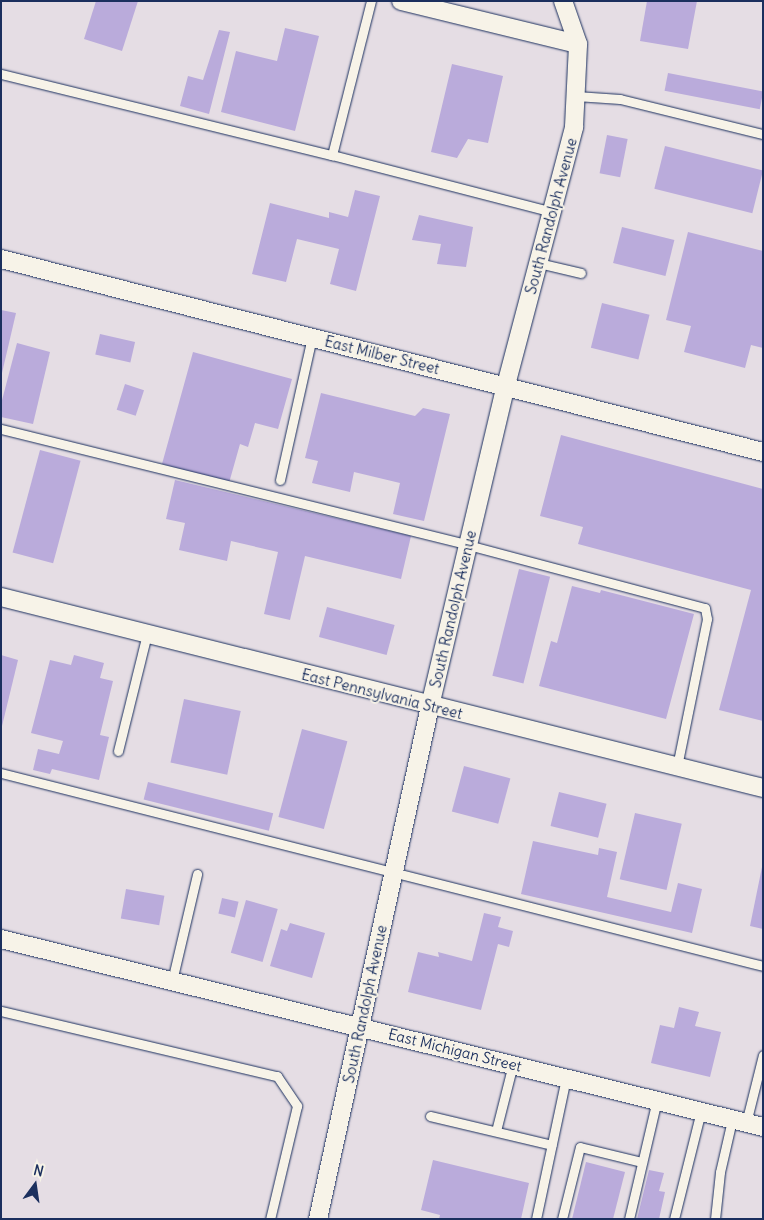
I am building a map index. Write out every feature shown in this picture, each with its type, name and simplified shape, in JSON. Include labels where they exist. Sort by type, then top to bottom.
[{"type":"street","points":[[401,1],[578,44]]},
{"type":"street","name":"South Randolph Avenue","points":[[318,1219],[430,706],[506,386],[574,127],[578,44],[563,1]]},
{"type":"street","name":"East Milber Street","points":[[1,258],[763,452]]},
{"type":"street","name":"East Pennsylvania Street","points":[[1,597],[763,788]]},
{"type":"street","name":"East Michigan Street","points":[[1,939],[360,1026],[747,1123]]},
{"type":"lane","points":[[332,155],[371,1]]},
{"type":"lane","points":[[1,74],[332,155],[552,212]]},
{"type":"lane","points":[[576,96],[620,99],[763,134]]},
{"type":"lane","points":[[538,263],[581,273]]},
{"type":"lane","points":[[280,480],[312,337]]},
{"type":"lane","points":[[1,430],[468,545],[705,608],[708,619],[677,767]]},
{"type":"lane","points":[[118,751],[147,634]]},
{"type":"lane","points":[[1,773],[763,966]]},
{"type":"lane","points":[[172,981],[197,874]]},
{"type":"lane","points":[[1,1011],[277,1076],[297,1106],[270,1219]]},
{"type":"lane","points":[[716,1219],[720,1172],[747,1123],[763,1055]]},
{"type":"lane","points":[[496,1132],[512,1064]]},
{"type":"lane","points":[[536,1219],[566,1078]]},
{"type":"lane","points":[[628,1219],[658,1100]]},
{"type":"lane","points":[[674,1219],[701,1111]]},
{"type":"lane","points":[[430,1116],[552,1145]]},
{"type":"lane","points":[[562,1219],[580,1147],[642,1162]]},
{"type":"building","points":[[96,1],[138,1],[122,51],[84,39]]},
{"type":"building","points":[[647,1],[697,1],[688,49],[640,41]]},
{"type":"building","points":[[285,28],[319,36],[295,131],[221,112],[236,51],[277,61]]},
{"type":"building","points":[[219,30],[230,32],[209,114],[180,106],[188,76],[203,80]]},
{"type":"building","points":[[452,64],[503,76],[488,143],[468,139],[457,158],[431,152]]},
{"type":"building","points":[[668,73],[763,91],[760,109],[665,91]]},
{"type":"building","points":[[607,135],[628,139],[620,177],[600,173]]},
{"type":"building","points":[[665,146],[763,170],[752,213],[654,189]]},
{"type":"building","points":[[355,190],[380,196],[356,291],[330,284],[339,249],[297,239],[286,282],[252,274],[270,203],[329,218],[329,212],[348,217]]},
{"type":"building","points":[[419,215],[473,227],[466,267],[437,264],[441,244],[412,240]]},
{"type":"building","points":[[622,227],[674,240],[665,276],[613,263]]},
{"type":"building","points":[[688,232],[763,251],[763,348],[751,345],[745,368],[684,352],[691,326],[666,320]]},
{"type":"building","points":[[602,303],[650,315],[638,359],[591,348]]},
{"type":"building","points":[[1,310],[16,313],[2,373],[1,373]]},
{"type":"building","points":[[100,334],[135,342],[130,363],[95,354]]},
{"type":"building","points":[[17,343],[50,352],[33,424],[1,417],[1,404]]},
{"type":"building","points":[[193,352],[292,379],[278,429],[255,423],[248,447],[240,444],[229,483],[162,464]]},
{"type":"building","points":[[125,384],[144,390],[136,416],[117,410]]},
{"type":"building","points":[[321,393],[415,416],[423,408],[450,414],[424,521],[393,514],[400,483],[354,472],[350,492],[312,483],[318,461],[305,458]]},
{"type":"building","points":[[561,435],[763,489],[763,721],[719,710],[751,590],[578,544],[583,527],[540,516]]},
{"type":"building","points":[[40,450],[81,461],[53,563],[13,552]]},
{"type":"building","points":[[175,480],[411,536],[401,579],[305,556],[290,620],[264,614],[278,552],[231,541],[227,561],[179,550],[185,523],[166,519]]},
{"type":"building","points":[[519,569],[550,577],[523,683],[492,676]]},
{"type":"building","points":[[572,586],[600,593],[601,590],[694,614],[666,719],[539,686],[551,641],[557,643]]},
{"type":"building","points":[[327,607],[395,625],[387,655],[319,637]]},
{"type":"building","points":[[1,655],[18,660],[2,726],[1,726]]},
{"type":"building","points":[[74,655],[104,663],[100,678],[113,681],[100,735],[109,737],[99,780],[52,769],[50,774],[33,770],[38,749],[59,754],[63,741],[31,733],[50,660],[71,665]]},
{"type":"building","points":[[184,699],[241,711],[227,775],[170,763]]},
{"type":"building","points":[[302,729],[347,741],[324,829],[278,817]]},
{"type":"building","points":[[464,766],[510,778],[498,824],[452,811]]},
{"type":"building","points":[[148,782],[273,813],[269,831],[144,799]]},
{"type":"building","points":[[559,792],[607,804],[598,838],[551,826]]},
{"type":"building","points":[[635,813],[682,824],[666,890],[620,879]]},
{"type":"building","points":[[533,841],[598,855],[599,848],[617,852],[607,897],[671,912],[678,883],[702,889],[692,933],[521,894]]},
{"type":"building","points":[[763,868],[763,929],[750,926]]},
{"type":"building","points":[[126,889],[164,896],[159,925],[121,919]]},
{"type":"building","points":[[222,898],[239,902],[235,917],[218,914]]},
{"type":"building","points":[[246,900],[278,909],[263,962],[231,953]]},
{"type":"building","points":[[484,913],[501,917],[498,927],[513,931],[509,947],[498,944],[481,1010],[408,992],[418,952],[439,957],[438,952],[472,961]]},
{"type":"building","points":[[290,923],[325,933],[312,978],[270,966],[281,929],[287,931]]},
{"type":"building","points":[[679,1007],[699,1012],[695,1026],[721,1032],[710,1077],[651,1063],[660,1025],[674,1028]]},
{"type":"building","points":[[433,1160],[529,1183],[521,1219],[439,1219],[440,1215],[421,1210]]},
{"type":"building","points":[[586,1162],[625,1172],[613,1219],[572,1219]]},
{"type":"building","points":[[649,1170],[664,1173],[659,1191],[665,1192],[659,1219],[637,1219]]}]
